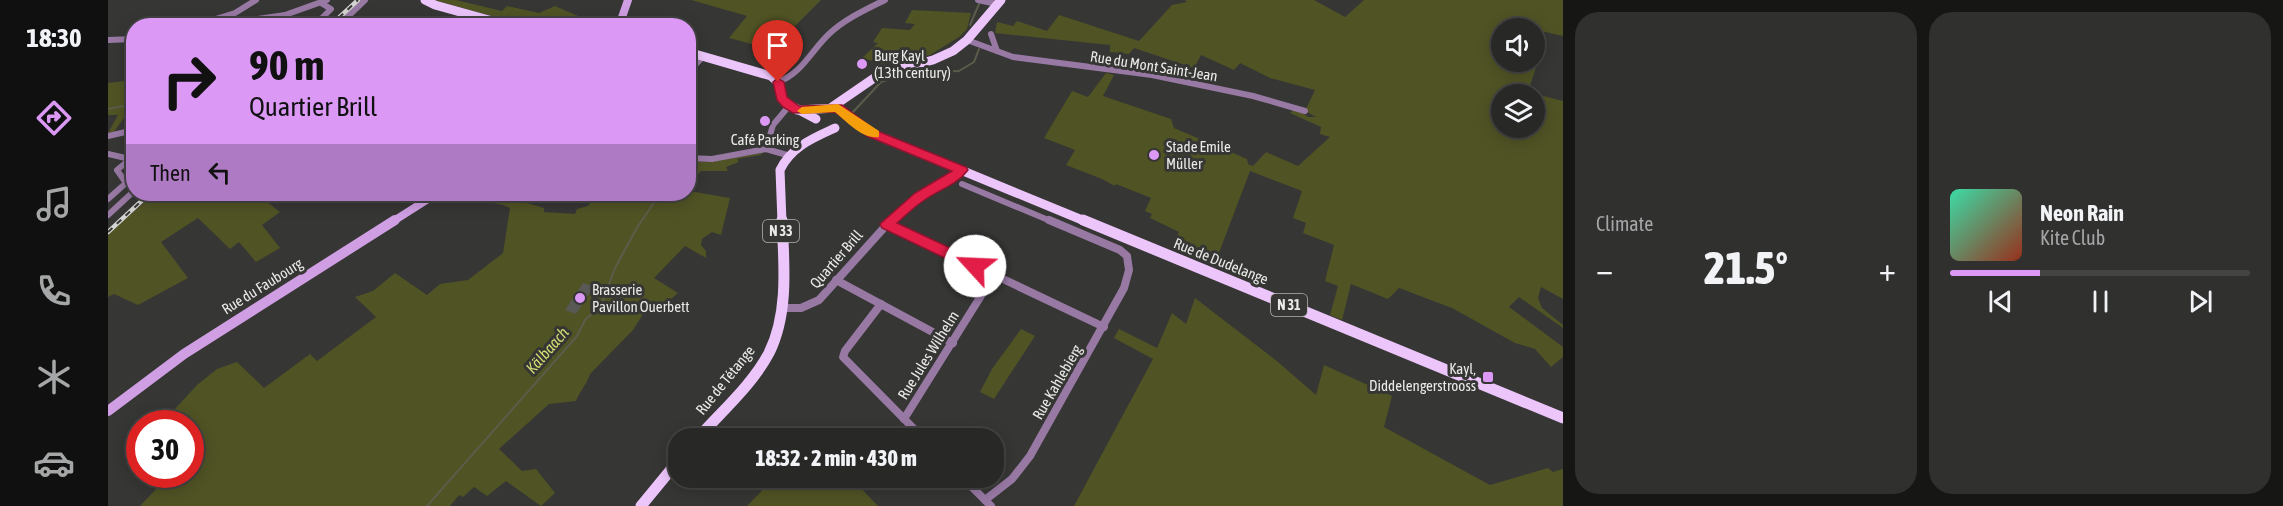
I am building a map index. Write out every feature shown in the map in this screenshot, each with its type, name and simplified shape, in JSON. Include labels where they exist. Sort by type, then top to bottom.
[{"type":"main road","points":[[425,0],[481,18]]},
{"type":"main road","points":[[622,18],[628,0]]},
{"type":"main road","points":[[811,141],[819,118],[869,79],[933,60],[953,51],[967,40],[999,2]]},
{"type":"main road","points":[[696,54],[771,76],[778,82],[781,97],[793,108]]},
{"type":"main road","points":[[787,155],[838,128],[848,120],[847,114],[852,94]]},
{"type":"main road","name":"Rue de Dudelange","points":[[832,107],[847,114],[871,133]]},
{"type":"main road","name":"Rue de Dudelange","points":[[793,108],[838,128],[871,133],[1563,418]]},
{"type":"main road","name":"Rue de Tétange","points":[[707,428],[757,371],[769,352],[778,330],[782,308],[780,170],[787,155]]},
{"type":"main road","name":"Rue du Faubourg","points":[[108,411],[184,354],[425,201]]},
{"type":"main road","points":[[641,506],[668,473]]},
{"type":"street","points":[[221,18],[235,14],[256,0]]},
{"type":"street","points":[[256,18],[285,15],[327,0]]},
{"type":"street","points":[[346,18],[365,0]]},
{"type":"street","points":[[778,82],[791,77],[802,67],[823,40],[839,25],[885,0]]},
{"type":"street","points":[[978,0],[999,2]]},
{"type":"street","points":[[321,3],[331,9],[322,18]]},
{"type":"street","points":[[235,14],[236,18]]},
{"type":"street","points":[[991,34],[997,51]]},
{"type":"street","points":[[108,36],[126,36]]},
{"type":"street","points":[[108,40],[126,37]]},
{"type":"street","name":"Rue du Mont Saint-Jean","points":[[967,40],[1026,59],[1123,71],[1210,87],[1305,111]]},
{"type":"street","points":[[696,64],[704,56]]},
{"type":"street","points":[[766,145],[778,117],[793,108]]},
{"type":"street","points":[[108,136],[126,132]]},
{"type":"street","points":[[696,158],[712,159],[766,145],[787,155]]},
{"type":"street","points":[[108,153],[126,156]]},
{"type":"street","points":[[108,199],[126,183],[117,170],[126,162]]},
{"type":"street","name":"Quartier Brill","points":[[782,308],[797,310],[809,307],[819,300],[867,243],[887,224],[919,197],[962,170]]},
{"type":"street","points":[[962,184],[1085,235],[1090,223]]},
{"type":"street","points":[[993,197],[1001,186]]},
{"type":"street","points":[[108,215],[126,198]]},
{"type":"street","points":[[887,224],[1104,327]]},
{"type":"street","name":"Rue Kahlebierg","points":[[988,503],[1030,456],[1124,288],[1129,262],[1127,256],[1120,250],[1085,235]]},
{"type":"street","name":"Rue Jules Wilhelm","points":[[904,419],[994,275]]},
{"type":"street","points":[[836,280],[952,342]]},
{"type":"street","points":[[881,304],[845,351],[843,357],[913,428]]},
{"type":"street","points":[[973,488],[988,503]]},
{"type":"green space","points":[[434,0],[456,0],[502,11],[507,6],[539,13],[555,6],[583,18],[500,18]]},
{"type":"green space","points":[[691,0],[821,0],[775,50],[729,38],[747,16]]},
{"type":"green space","points":[[1185,0],[1314,0],[1345,17],[1364,0],[1563,0],[1563,36],[1545,32],[1545,18],[1491,18],[1491,72],[1535,72],[1531,84],[1491,84],[1491,138],[1545,138],[1545,96],[1563,101],[1563,299],[1541,287],[1538,298],[1542,308],[1563,325],[1563,328],[1519,297],[1509,307],[1563,347],[1563,357],[1551,367],[1535,349],[1515,343],[1452,308],[1399,288],[1388,299],[1351,284],[1342,320],[1330,315],[1338,286],[1325,281],[1334,245],[1303,233],[1306,223],[1293,218],[1302,191],[1250,171],[1214,266],[1171,248],[1179,232],[1150,218],[1152,214],[1145,211],[1151,198],[1116,184],[1115,186],[1066,165],[1075,150],[1044,138],[1072,91],[1088,97],[1106,73],[1114,75],[1103,96],[1171,119],[1174,128],[1247,159],[1248,164],[1253,166],[1266,152],[1298,166],[1330,137],[1320,134],[1321,127],[1290,113],[1293,110],[1302,112],[1308,117],[1316,117],[1305,111],[1315,90],[1270,78],[1240,63],[1234,70],[1201,55],[1194,68],[1134,48],[1129,54],[1110,52],[1110,45],[995,33],[997,22],[1013,26],[1017,21],[1047,31],[1059,15],[1139,41],[1172,5],[1187,2]]},
{"type":"green space","points":[[912,10],[971,13],[967,29],[959,37],[930,55],[886,65],[862,58],[878,43],[873,42],[882,28],[910,30],[915,24],[905,23]]},
{"type":"green space","points":[[126,81],[126,115],[114,132],[108,133],[118,115],[108,115],[108,83]]},
{"type":"green space","points":[[762,153],[737,159],[739,162],[726,167],[728,171],[701,171],[696,176],[696,161],[711,162]]},
{"type":"green space","points":[[696,192],[730,198],[721,235],[712,232],[702,239],[701,245],[706,251],[706,258],[685,246],[654,278],[678,293],[654,314],[645,311],[633,330],[590,374],[576,401],[549,404],[499,449],[522,471],[536,469],[555,493],[541,506],[506,481],[487,496],[474,487],[463,497],[459,495],[450,506],[140,506],[157,488],[204,488],[204,410],[174,410],[197,385],[217,369],[237,362],[264,388],[310,354],[317,361],[376,317],[355,297],[373,291],[395,273],[427,295],[440,284],[468,280],[503,253],[510,208],[480,201],[520,201],[544,208],[544,212],[575,214],[577,209],[588,206],[591,201],[696,201]]},
{"type":"green space","points":[[146,201],[266,201],[280,212],[262,225],[280,248],[256,262],[239,242],[230,249],[198,218],[161,242],[188,278],[138,305],[114,294],[108,297],[108,234]]},
{"type":"green space","points":[[1195,298],[1278,362],[1316,395],[1324,365],[1392,396],[1384,427],[1490,485],[1548,468],[1553,472],[1563,469],[1563,506],[1074,506],[1153,359],[1114,338],[1119,329],[1157,348],[1172,313],[1186,324]]},
{"type":"green space","points":[[1021,329],[1035,336],[994,399],[980,392],[992,369]]},
{"type":"green space","points":[[764,488],[861,488],[878,506],[747,506]]},
{"type":"building","name":"Brasserie Pavillon Ouerbett","points":[[583,283],[594,286],[576,314],[565,310]]},
{"type":"waterway","name":"Kälbaach","points":[[970,25],[979,4]]},
{"type":"waterway","name":"Kälbaach","points":[[853,112],[881,82],[901,74],[959,71],[974,62],[979,49]]},
{"type":"waterway","points":[[108,109],[126,106]]},
{"type":"waterway","name":"Kälbaach","points":[[427,506],[577,336],[585,320],[601,306],[615,268],[638,226],[655,201]]},
{"type":"railway","points":[[339,18],[358,0]]},
{"type":"railway","points":[[108,232],[141,201]]},
{"type":"slow traffic","points":[[802,111],[838,108],[846,112],[858,125],[874,134]]},
{"type":"place","name":"Burg Kayl (13th century)","points":[[862,64]]},
{"type":"place","name":"Café Parking","points":[[765,121]]},
{"type":"place","name":"Stade Emile Müller","points":[[1154,155]]},
{"type":"place","name":"Brasserie Pavillon Ouerbett","points":[[580,298]]},
{"type":"place","name":"Kayl, Diddelengerstrooss","points":[[1488,377]]},
{"type":"route","points":[[778,82],[784,102],[797,110],[838,108],[871,133],[962,170],[919,197],[887,224],[975,266]]}]
